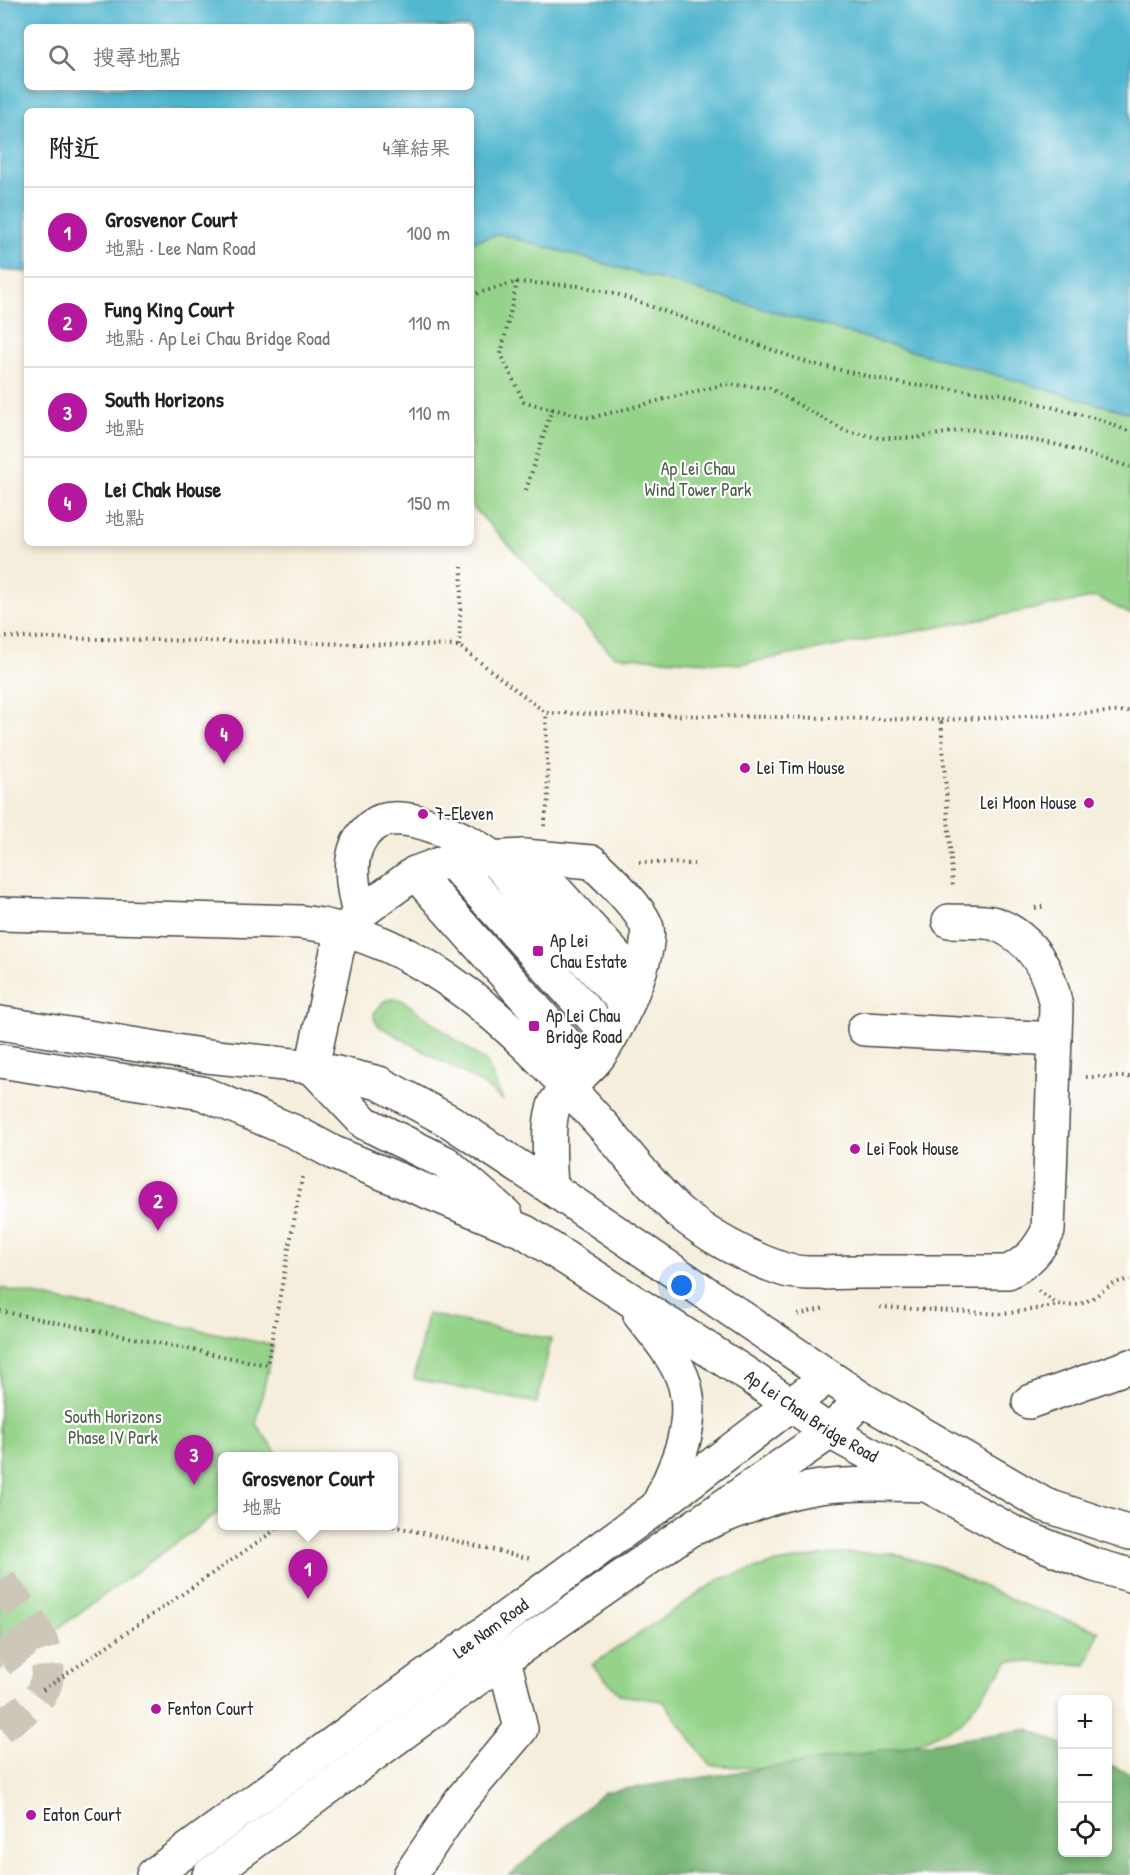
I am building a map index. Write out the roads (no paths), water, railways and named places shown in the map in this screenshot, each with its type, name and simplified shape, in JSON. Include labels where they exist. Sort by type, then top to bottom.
[{"type":"main road","points":[[312,1067],[352,923],[351,883],[354,852],[362,834],[378,821],[395,819],[437,828],[491,857],[637,978]]},
{"type":"main road","points":[[352,923],[416,873],[450,860],[491,857],[541,857],[592,862],[636,910],[647,928],[637,978],[610,1037],[593,1063],[555,1104],[549,1140],[551,1188]]},
{"type":"main road","points":[[541,857],[637,978]]},
{"type":"main road","points":[[450,860],[610,1037]]},
{"type":"main road","points":[[416,873],[578,1077],[679,1212],[741,1253],[784,1270],[1008,1272],[1026,1262],[1039,1249],[1048,1231],[1056,1007],[1052,983],[1041,962],[1023,939],[994,924],[951,909]]},
{"type":"main road","points":[[0,914],[352,923],[390,947],[425,964],[456,985],[508,1027],[578,1077]]},
{"type":"main road","points":[[0,1023],[207,1056],[312,1067],[379,1083],[451,1122],[861,1399],[1044,1504],[1130,1533]]},
{"type":"main road","points":[[864,1029],[1055,1039]]},
{"type":"main road","name":"Ap Lei Chau Bridge Road","points":[[0,1061],[202,1093],[295,1132],[333,1153],[525,1232],[830,1432],[1014,1533],[1094,1565],[1130,1575]]},
{"type":"main road","points":[[312,1067],[365,1123],[446,1163],[525,1232]]},
{"type":"main road","points":[[628,1299],[662,1344],[682,1377],[689,1411],[672,1476],[657,1507]]},
{"type":"main road","points":[[1029,1402],[1130,1366]]},
{"type":"main road","name":"Lee Nam Road","points":[[153,1875],[657,1507],[827,1377]]},
{"type":"main road","name":"Lee Nam Road","points":[[209,1875],[504,1659],[830,1432],[861,1399]]},
{"type":"main road","points":[[692,1529],[776,1497],[820,1487],[864,1484],[924,1485]]},
{"type":"main road","points":[[410,1875],[460,1801],[521,1729],[504,1659]]},
{"type":"water","points":[[0,0],[1130,0],[1130,413],[500,234],[474,241],[474,108],[24,108],[24,272],[0,270]]},
{"type":"tunnel","points":[[0,1582],[28,1618],[43,1646],[47,1661],[47,1676],[39,1696],[24,1711],[0,1727]]},
{"type":"tunnel","points":[[0,1661],[37,1633]]},
{"type":"place","name":"Lei Chak House","points":[[224,764]]},
{"type":"place","name":"Lei Tim House","points":[[745,768]]},
{"type":"place","name":"Lei Moon House","points":[[1089,803]]},
{"type":"place","name":"7-Eleven","points":[[423,814]]},
{"type":"place","name":"Ap Lei Chau Estate","points":[[538,951]]},
{"type":"place","name":"Ap Lei Chau Bridge Road","points":[[534,1026]]},
{"type":"place","name":"Lei Fook House","points":[[855,1149]]},
{"type":"place","name":"Fung King Court","points":[[158,1231]]},
{"type":"place","name":"South Horizons","points":[[194,1485]]},
{"type":"place","name":"Grosvenor Court","points":[[308,1599]]},
{"type":"place","name":"Fenton Court","points":[[156,1709]]},
{"type":"place","name":"Eaton Court","points":[[31,1815]]},
{"type":"park label","name":"Ap Lei Chau Wind Tower Park","points":[[698,479]]},
{"type":"park label","name":"South Horizons Phase IV Park","points":[[113,1427]]}]
